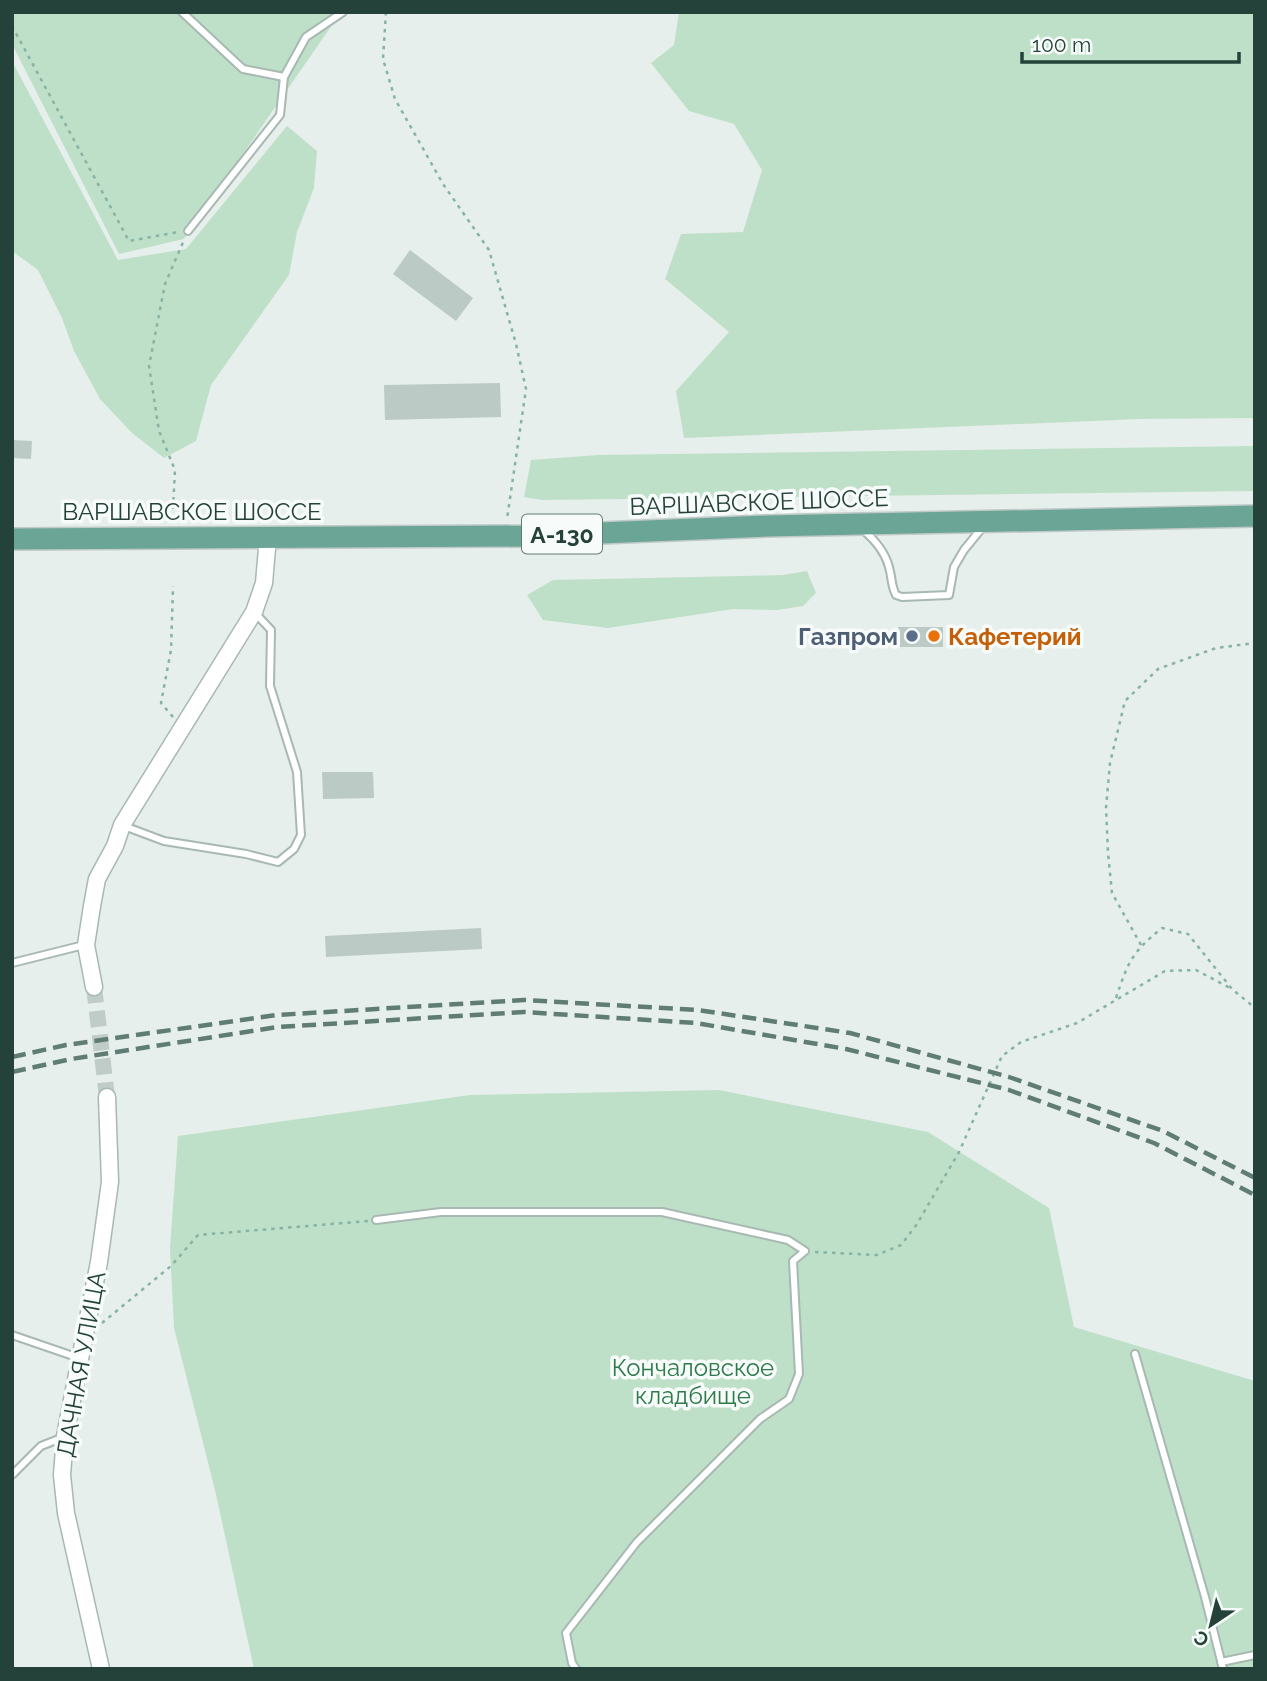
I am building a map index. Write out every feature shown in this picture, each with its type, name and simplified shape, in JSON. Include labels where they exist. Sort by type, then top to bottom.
[{"type":"main road","name":"ВАРШАВСКОЕ ШОССЕ","points":[[12,539],[505,536],[1255,516]]},
{"type":"street","points":[[94,987],[86,945],[97,879],[115,846],[122,825],[254,612],[264,583],[268,537]]},
{"type":"street","name":"ДАЧНАЯ УЛИЦА","points":[[101,1669],[66,1513],[62,1475],[65,1436],[86,1336],[110,1182],[107,1097]]},
{"type":"lane","points":[[182,12],[243,69],[284,77]]},
{"type":"lane","points":[[188,230],[280,116],[284,77],[306,37],[343,12]]},
{"type":"lane","points":[[856,525],[882,550],[896,595],[929,597],[949,594],[954,567],[987,522]]},
{"type":"lane","points":[[122,825],[164,841],[278,862],[294,849],[301,835],[296,772],[270,686],[271,630],[254,612]]},
{"type":"lane","points":[[12,963],[86,945]]},
{"type":"lane","points":[[376,1220],[442,1212],[662,1212],[788,1240],[805,1251],[793,1261],[799,1374],[789,1399],[760,1419],[629,1552],[566,1633],[572,1663],[576,1669]]},
{"type":"lane","points":[[12,1335],[81,1358]]},
{"type":"lane","points":[[1135,1353],[1202,1584],[1222,1665],[1255,1655]]},
{"type":"lane","points":[[12,1475],[41,1446],[65,1436]]},
{"type":"path","points":[[386,12],[383,59],[394,99],[443,184],[489,250],[516,344],[526,389],[505,536]]},
{"type":"path","points":[[12,26],[129,241],[188,230]]},
{"type":"path","points":[[173,509],[175,470],[159,431],[149,366],[165,284],[188,230]]},
{"type":"path","points":[[173,586],[171,650],[160,703],[182,727]]},
{"type":"path","points":[[1141,944],[1112,893],[1108,853],[1106,808],[1110,763],[1125,701],[1158,668],[1216,648],[1255,643]]},
{"type":"path","points":[[1116,998],[1128,962],[1141,944],[1162,928],[1188,934],[1232,989],[1255,1008]]},
{"type":"path","points":[[805,1251],[877,1255],[901,1245],[917,1224],[959,1152],[1002,1056],[1021,1042],[1077,1023],[1165,971],[1195,970],[1232,989]]},
{"type":"path","points":[[86,1336],[171,1266],[198,1235],[376,1220]]},
{"type":"green space","points":[[12,12],[341,12],[184,239],[119,254],[12,44]]},
{"type":"green space","points":[[679,12],[1255,12],[1255,418],[1140,419],[684,438],[676,391],[729,332],[665,279],[681,234],[743,232],[762,170],[734,124],[689,111],[651,63],[674,45]]},
{"type":"green space","points":[[12,61],[118,260],[186,249],[287,126],[317,151],[314,188],[297,232],[289,275],[211,385],[196,441],[164,458],[132,433],[100,399],[74,351],[62,318],[38,270],[12,251]]},
{"type":"green space","points":[[1255,446],[1255,491],[542,500],[524,497],[531,460],[598,455]]},
{"type":"green space","points":[[807,571],[816,593],[803,606],[777,610],[733,609],[608,628],[543,620],[527,595],[553,580],[783,575]]},
{"type":"green space","name":"Кончаловское кладбище","points":[[719,1090],[928,1132],[1049,1208],[1074,1327],[1255,1381],[1255,1669],[254,1669],[215,1490],[174,1328],[170,1248],[178,1136],[470,1095]]},
{"type":"building","points":[[410,250],[473,298],[456,321],[393,274]]},
{"type":"building","points":[[500,383],[501,417],[385,420],[384,385]]},
{"type":"building","points":[[12,440],[32,441],[31,459],[12,458]]},
{"type":"building","points":[[898,627],[943,627],[943,647],[899,647]]},
{"type":"building","points":[[322,772],[373,772],[374,798],[323,799]]},
{"type":"building","points":[[481,928],[482,949],[326,957],[325,936]]},
{"type":"tunnel","points":[[94,987],[107,1097]]},
{"type":"railway","points":[[12,1057],[66,1045],[277,1015],[524,1000],[698,1010],[850,1033],[1009,1077],[1163,1131],[1255,1178]]},
{"type":"railway","points":[[12,1072],[71,1059],[278,1027],[524,1012],[696,1023],[846,1049],[1009,1090],[1154,1143],[1255,1195]]},
{"type":"place","name":"Газпром","points":[[912,636]]},
{"type":"place","name":"Кафетерий","points":[[934,636]]}]
